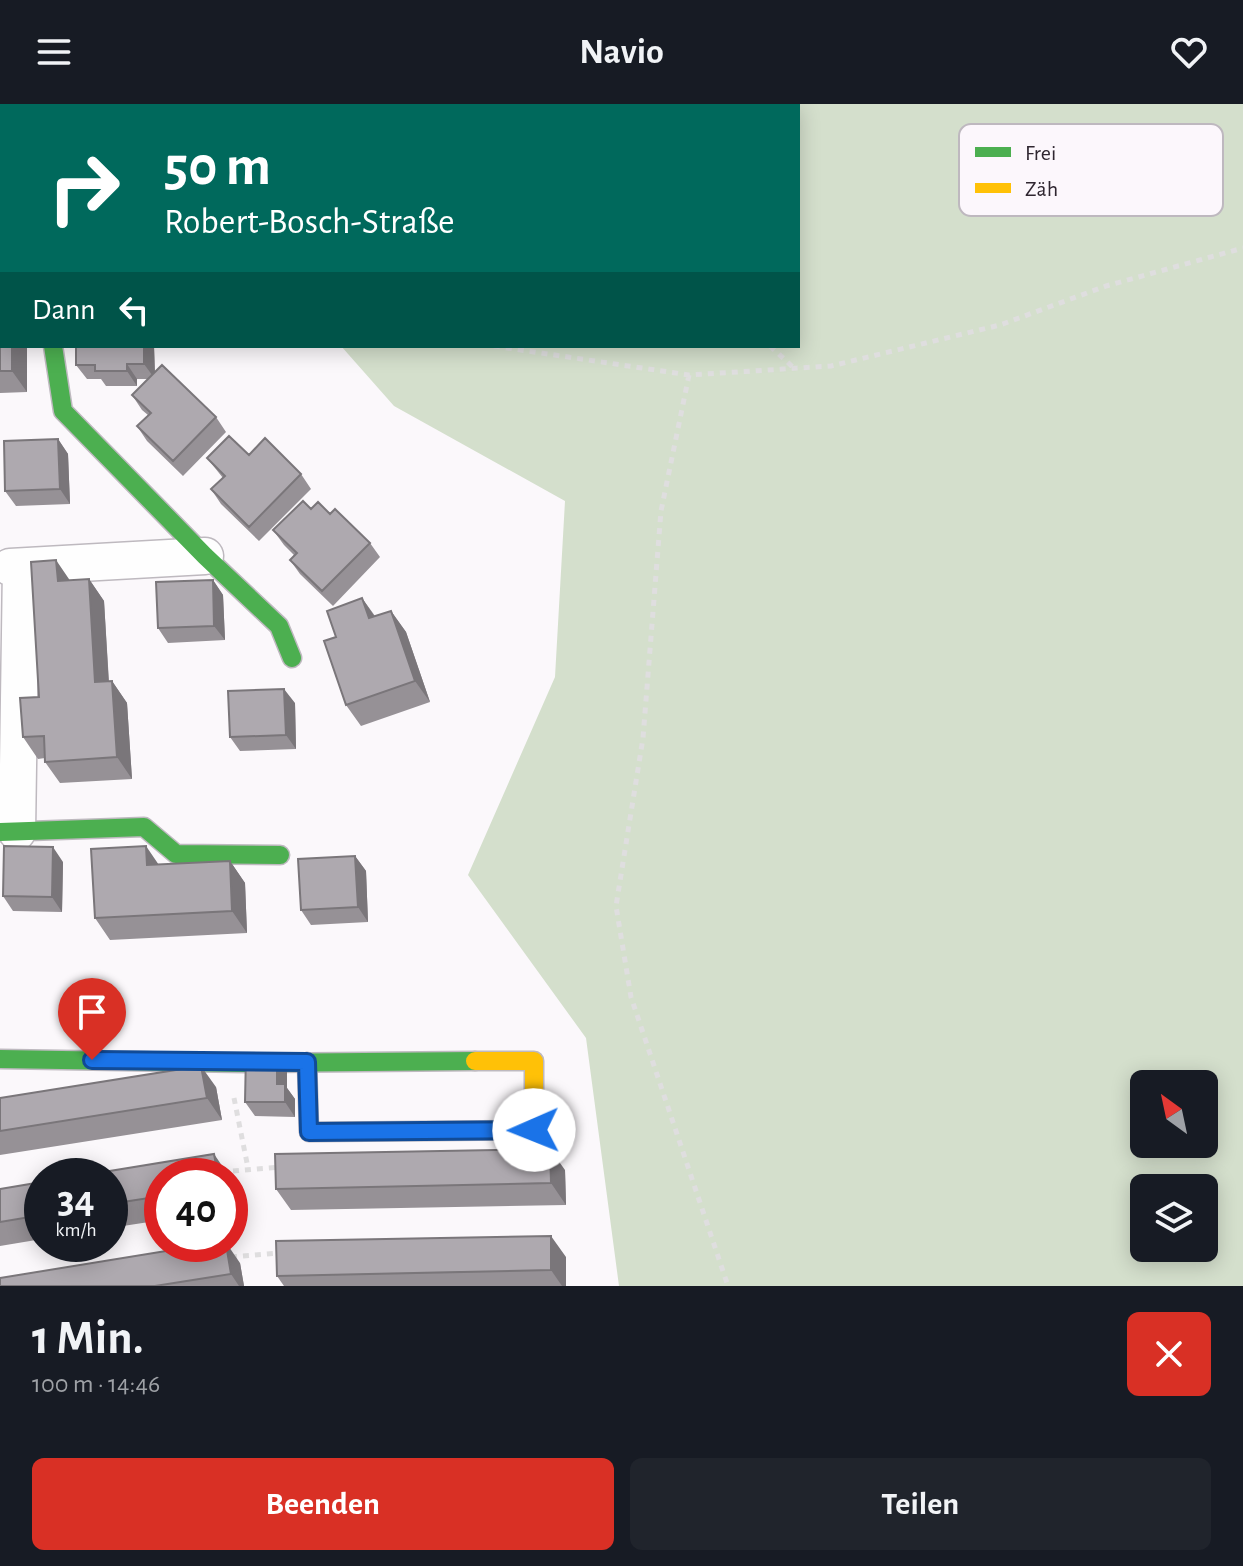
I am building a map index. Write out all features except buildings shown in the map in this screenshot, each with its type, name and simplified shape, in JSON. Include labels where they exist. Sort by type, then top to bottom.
[{"type":"street","points":[[53,348],[63,411],[205,556],[279,626],[292,658]]},
{"type":"street","points":[[205,556],[10,567],[9,832],[144,827],[176,854],[280,855]]},
{"type":"street","points":[[0,1059],[534,1061],[534,1130],[309,1132],[307,1062]]},
{"type":"path","points":[[507,348],[689,375],[831,366],[1000,325],[1106,286],[1243,248]]},
{"type":"path","points":[[772,348],[795,369]]},
{"type":"path","points":[[689,375],[661,511],[643,738],[616,906],[631,997],[728,1286]]},
{"type":"path","points":[[248,1255],[288,1253]]},
{"type":"green space","points":[[800,104],[1243,104],[1243,1286],[619,1286],[586,1038],[468,875],[555,677],[565,501],[394,406],[343,348],[800,348]]},
{"type":"traffic: fast","points":[[53,348],[63,411],[205,556],[279,626],[292,658]]},
{"type":"traffic: fast","points":[[0,832],[144,827],[176,854],[280,855]]},
{"type":"traffic: fast","points":[[0,1059],[246,1063],[475,1061]]},
{"type":"traffic: slow","points":[[307,1062],[309,1132],[534,1130],[534,1061],[475,1061]]},
{"type":"route","points":[[92,1060],[307,1062],[309,1132],[534,1130]]}]
